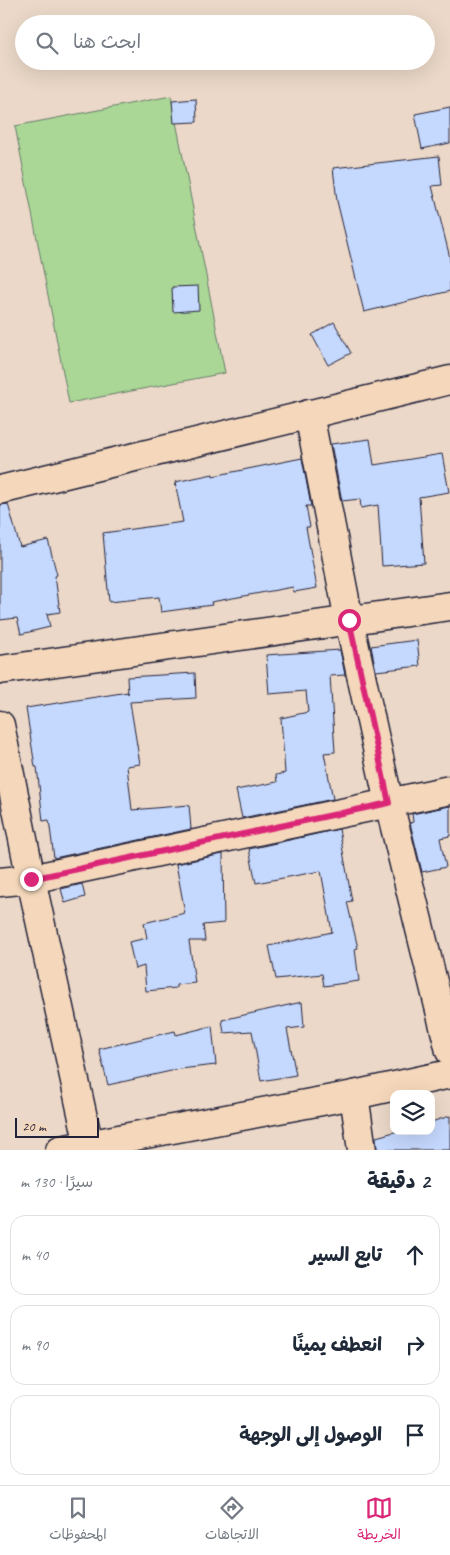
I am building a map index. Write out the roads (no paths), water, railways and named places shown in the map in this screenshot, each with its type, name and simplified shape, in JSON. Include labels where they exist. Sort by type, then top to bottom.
[{"type":"street","points":[[0,490],[450,380]]},
{"type":"street","points":[[309,414],[349,620],[389,803],[450,1051]]},
{"type":"street","points":[[0,670],[450,606]]},
{"type":"street","points":[[0,725],[31,879],[90,1147]]},
{"type":"street","points":[[0,882],[31,879],[450,790]]},
{"type":"street","points":[[60,1150],[90,1147],[354,1095],[450,1074]]},
{"type":"street","points":[[354,1095],[362,1150]]}]
